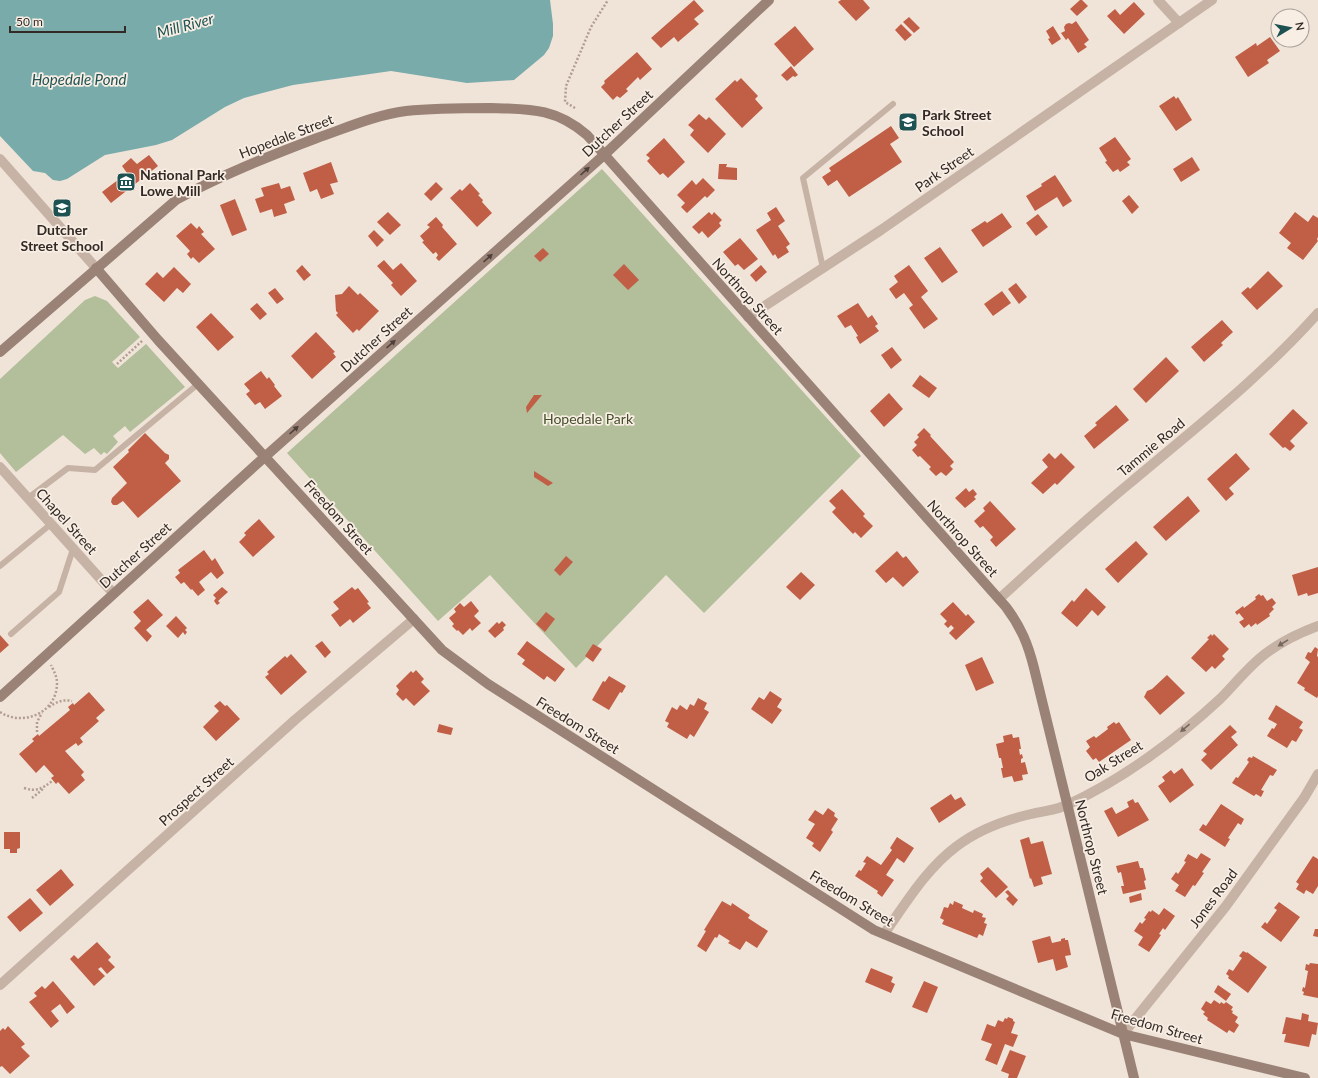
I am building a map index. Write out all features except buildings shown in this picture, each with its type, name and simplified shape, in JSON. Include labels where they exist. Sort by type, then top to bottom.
[{"type":"street","name":"Dutcher Street","points":[[0,697],[265,456],[604,155],[769,0]]},
{"type":"street","points":[[1158,0],[1179,23]]},
{"type":"street","name":"Park Street","points":[[748,317],[880,230],[1212,0]]},
{"type":"street","name":"Hopedale Street","points":[[0,352],[176,200],[202,185],[264,158],[356,124],[382,116],[406,111],[447,109],[516,109],[547,112],[560,116],[575,125],[587,135],[604,155]]},
{"type":"street","name":"Northrop Street","points":[[604,155],[999,599],[1023,634],[1030,650],[1134,1078]]},
{"type":"street","name":"Freedom Street","points":[[0,159],[158,340],[448,656],[488,684],[874,930],[1123,1034],[1305,1078]]},
{"type":"street","name":"Tammie Road","points":[[999,599],[1129,484],[1258,375],[1281,353],[1318,313]]},
{"type":"street","name":"Chapel Street","points":[[0,467],[113,593]]},
{"type":"street","name":"Prospect Street","points":[[0,985],[296,719],[414,619]]},
{"type":"street","name":"Oak Street","points":[[884,934],[925,876],[957,846],[982,831],[1003,822],[1068,805],[1138,764],[1220,699],[1265,654],[1296,634],[1318,626]]},
{"type":"street","name":"Jones Road","points":[[1123,1034],[1226,906],[1304,798],[1318,774]]},
{"type":"lane","points":[[823,268],[803,178],[893,104]]},
{"type":"lane","points":[[28,498],[68,468],[95,470],[198,384]]},
{"type":"lane","points":[[0,566],[51,524]]},
{"type":"lane","points":[[11,634],[59,592],[73,549]]},
{"type":"path","points":[[575,108],[565,102],[566,86],[591,27],[608,0]]},
{"type":"path","points":[[117,364],[147,336]]},
{"type":"path","points":[[37,732],[37,722],[40,716],[52,703],[55,696],[57,683],[51,664]]},
{"type":"path","points":[[0,712],[7,716],[27,718],[36,716],[55,703],[72,701]]},
{"type":"path","points":[[32,798],[52,781]]},
{"type":"path","points":[[24,788],[35,791],[46,786]]},
{"type":"green space","name":"Hopedale Park","points":[[602,169],[861,456],[704,613],[666,575],[576,668],[490,575],[438,621],[287,453]]},
{"type":"green space","points":[[95,296],[107,301],[140,337],[112,362],[118,368],[146,344],[185,387],[130,432],[125,426],[113,436],[118,442],[107,454],[104,452],[101,455],[94,448],[85,454],[63,435],[16,472],[0,453],[0,379],[85,300]]},
{"type":"water","name":"Hopedale Pond","points":[[0,0],[550,0],[553,36],[549,48],[544,55],[514,80],[467,83],[391,71],[293,85],[244,98],[225,107],[172,140],[156,145],[105,155],[67,179],[60,181],[53,180],[45,173],[33,171],[0,136]]},
{"type":"place","name":"Park Street School","points":[[908,122]]},
{"type":"place","name":"National Park Lowe Mill","points":[[126,182]]},
{"type":"place","name":"Dutcher Street School","points":[[62,208]]},
{"type":"water label","name":"Mill River","points":[[185,25]]}]
